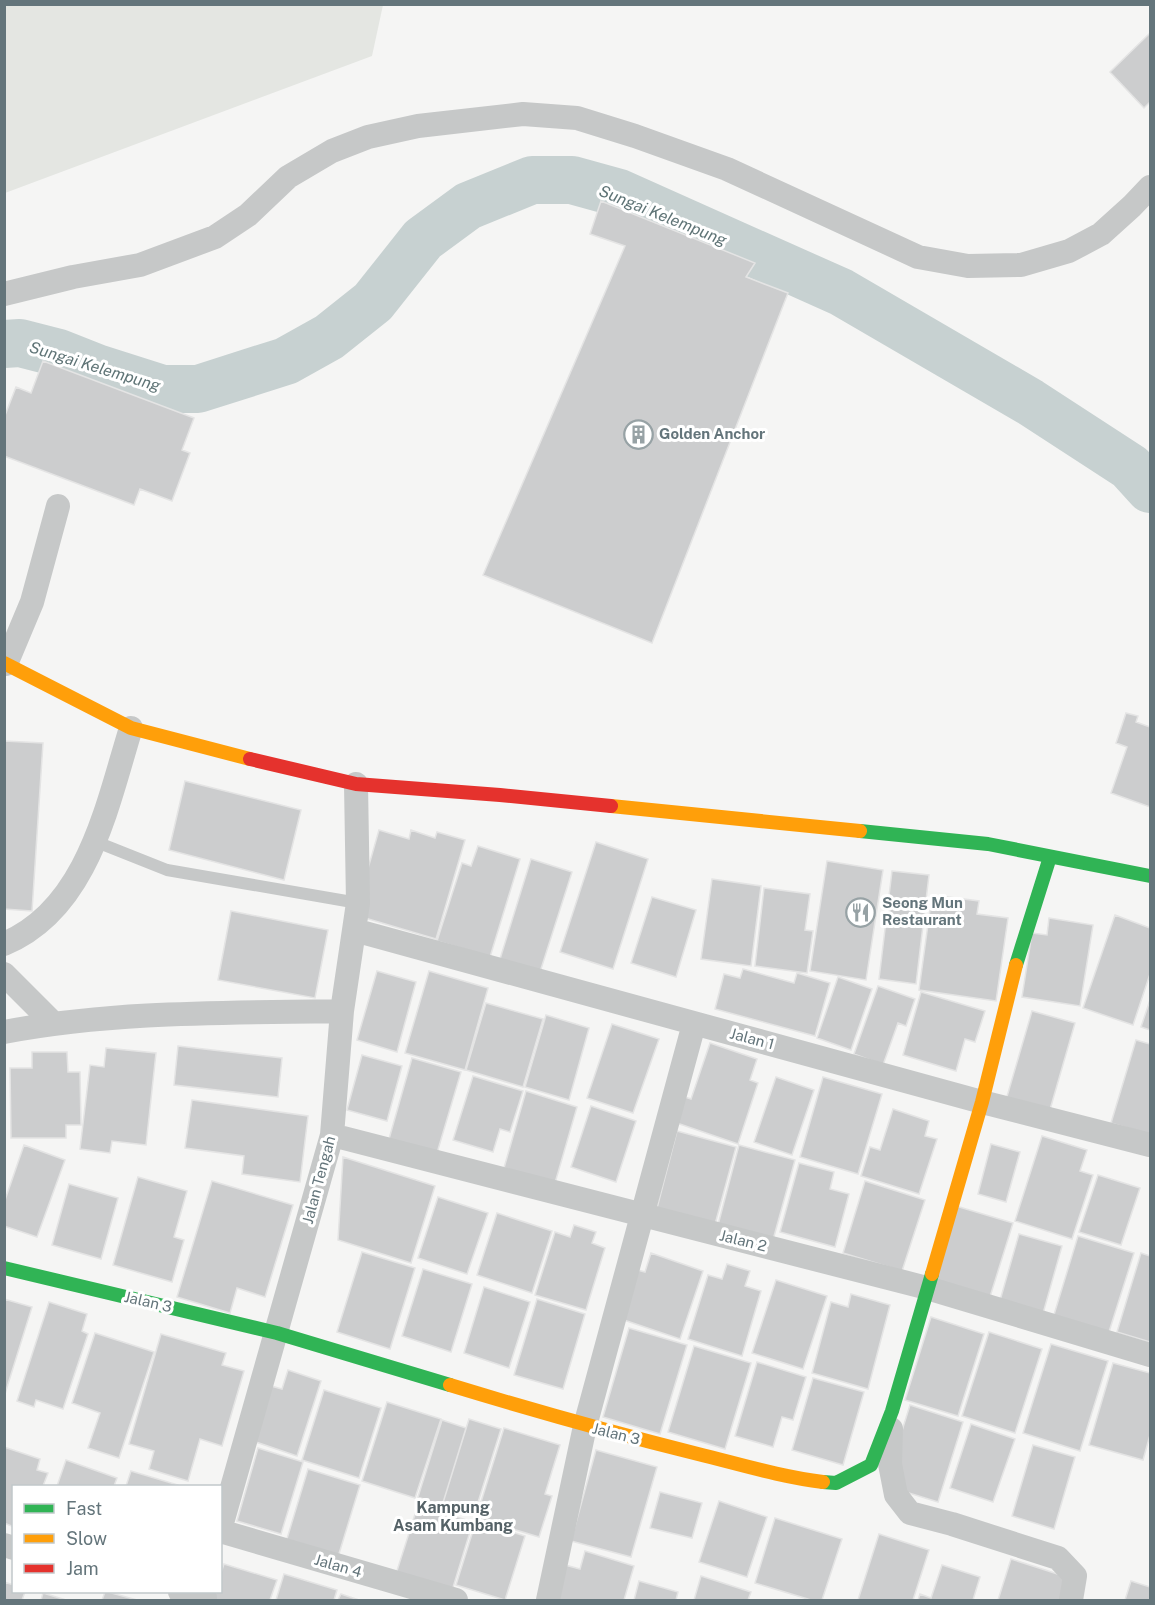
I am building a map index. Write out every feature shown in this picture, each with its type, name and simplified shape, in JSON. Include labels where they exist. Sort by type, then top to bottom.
[{"type":"street","points":[[4,294],[73,277],[140,265],[215,237],[248,215],[288,177],[332,152],[368,137],[418,126],[524,114],[577,118],[635,136],[727,169],[918,257],[968,266],[1021,265],[1069,251],[1101,234],[1150,187]]},
{"type":"street","points":[[58,506],[32,602],[5,664],[131,728],[306,774],[356,784],[500,795],[988,844],[1150,876]]},
{"type":"street","points":[[4,944],[23,936],[43,920],[62,901],[79,874],[94,841],[131,728]]},
{"type":"street","name":"Jalan Tengah","points":[[222,1524],[332,1136],[342,1011],[358,903],[356,784]]},
{"type":"street","name":"Jalan 3","points":[[4,1268],[278,1333],[585,1426],[753,1468],[806,1480],[836,1483],[871,1465],[892,1411],[982,1102],[1023,939],[1050,857]]},
{"type":"street","name":"Jalan 1","points":[[354,930],[982,1102],[1150,1145]]},
{"type":"street","points":[[4,974],[52,1023]]},
{"type":"street","points":[[4,1032],[52,1023],[130,1017],[342,1011]]},
{"type":"street","points":[[548,1600],[585,1426],[694,1024]]},
{"type":"street","name":"Jalan 2","points":[[332,1136],[927,1288],[1150,1355]]},
{"type":"street","points":[[892,1411],[890,1464],[896,1495],[910,1513],[1058,1558],[1075,1576],[1071,1600]]},
{"type":"street","name":"Jalan 4","points":[[222,1532],[456,1600]]},
{"type":"street","points":[[185,1593],[206,1597]]},
{"type":"lane","points":[[94,841],[167,870],[358,903]]},
{"type":"shaded area","points":[[5,4],[383,5],[372,56],[5,193]]},
{"type":"building","points":[[1150,33],[1150,102],[1144,108],[1110,72]]},
{"type":"building","name":"Golden Anchor","points":[[601,201],[755,263],[746,277],[788,293],[652,643],[483,575],[625,246],[590,234]]},
{"type":"building","points":[[43,361],[194,418],[182,450],[190,453],[172,501],[140,489],[134,505],[4,456],[4,418],[16,387],[31,393]]},
{"type":"building","points":[[1126,713],[1138,716],[1136,722],[1150,727],[1150,807],[1111,793],[1127,747],[1116,743]]},
{"type":"building","points":[[4,741],[43,743],[32,911],[4,909]]},
{"type":"building","points":[[185,781],[301,810],[284,880],[169,850]]},
{"type":"building","points":[[379,830],[409,839],[411,830],[435,838],[437,832],[465,840],[436,939],[365,918],[367,872]]},
{"type":"building","points":[[596,842],[648,859],[613,969],[560,952]]},
{"type":"building","points":[[478,846],[520,859],[490,957],[437,941],[462,863],[471,866]]},
{"type":"building","points":[[531,859],[572,872],[540,972],[500,959]]},
{"type":"building","points":[[827,861],[883,870],[866,980],[810,971]]},
{"type":"building","points":[[892,871],[929,875],[916,984],[879,979]]},
{"type":"building","points":[[712,879],[761,886],[751,966],[701,959]]},
{"type":"building","points":[[764,888],[810,894],[805,930],[813,931],[807,973],[755,966]]},
{"type":"building","points":[[932,895],[979,901],[977,914],[1008,918],[996,1001],[919,990]]},
{"type":"building","points":[[652,897],[696,910],[676,977],[631,963]]},
{"type":"building","points":[[231,911],[328,930],[315,998],[218,980]]},
{"type":"building","points":[[1115,915],[1150,928],[1150,974],[1133,1025],[1083,1008]]},
{"type":"building","points":[[1049,918],[1093,925],[1080,1006],[1022,997],[1032,933],[1047,935]]},
{"type":"building","points":[[743,969],[794,983],[797,973],[830,983],[815,1036],[715,1009],[724,974],[740,978]]},
{"type":"building","points":[[377,971],[416,982],[397,1052],[357,1040]]},
{"type":"building","points":[[429,971],[488,988],[465,1070],[405,1053]]},
{"type":"building","points":[[838,977],[872,989],[851,1050],[817,1038]]},
{"type":"building","points":[[878,986],[915,999],[906,1026],[898,1023],[883,1065],[854,1054]]},
{"type":"building","points":[[921,992],[985,1011],[975,1042],[965,1039],[956,1071],[903,1055]]},
{"type":"building","points":[[1150,1000],[1150,1030],[1141,1027]]},
{"type":"building","points":[[486,1003],[543,1019],[523,1087],[466,1070]]},
{"type":"building","points":[[1032,1011],[1075,1023],[1049,1113],[1006,1100]]},
{"type":"building","points":[[546,1015],[589,1028],[569,1100],[525,1087]]},
{"type":"building","points":[[612,1024],[659,1039],[633,1113],[587,1098]]},
{"type":"building","points":[[1136,1040],[1150,1044],[1150,1135],[1111,1123]]},
{"type":"building","points":[[710,1043],[757,1059],[750,1080],[758,1083],[738,1144],[671,1121],[679,1095],[691,1099]]},
{"type":"building","points":[[178,1046],[282,1058],[278,1097],[174,1085]]},
{"type":"building","points":[[106,1048],[156,1053],[146,1145],[112,1141],[110,1153],[80,1149],[90,1065],[104,1067]]},
{"type":"building","points":[[32,1052],[67,1052],[68,1072],[80,1072],[81,1125],[66,1125],[66,1138],[11,1138],[10,1068],[32,1068]]},
{"type":"building","points":[[362,1055],[402,1066],[387,1121],[347,1110]]},
{"type":"building","points":[[412,1058],[461,1072],[437,1153],[389,1139]]},
{"type":"building","points":[[473,1076],[523,1091],[510,1132],[500,1129],[493,1152],[453,1140]]},
{"type":"building","points":[[776,1077],[814,1090],[792,1155],[754,1142]]},
{"type":"building","points":[[823,1077],[882,1094],[858,1174],[800,1157]]},
{"type":"building","points":[[526,1091],[577,1107],[555,1183],[504,1168]]},
{"type":"building","points":[[192,1100],[308,1116],[300,1182],[242,1174],[244,1156],[185,1148]]},
{"type":"building","points":[[591,1106],[636,1121],[616,1182],[571,1167]]},
{"type":"building","points":[[893,1109],[929,1121],[925,1136],[937,1139],[919,1194],[861,1176],[870,1147],[880,1150]]},
{"type":"building","points":[[677,1131],[736,1147],[714,1228],[656,1212]]},
{"type":"building","points":[[1042,1136],[1087,1150],[1080,1171],[1093,1175],[1072,1239],[1015,1221]]},
{"type":"building","points":[[991,1144],[1020,1152],[1006,1202],[978,1194]]},
{"type":"building","points":[[24,1145],[65,1160],[37,1237],[4,1226],[4,1203]]},
{"type":"building","points":[[739,1145],[795,1160],[773,1240],[718,1225]]},
{"type":"building","points":[[343,1157],[435,1186],[411,1263],[338,1240]]},
{"type":"building","points":[[799,1163],[834,1172],[830,1189],[849,1194],[835,1247],[780,1232]]},
{"type":"building","points":[[1098,1175],[1140,1188],[1121,1245],[1079,1232]]},
{"type":"building","points":[[138,1177],[187,1191],[174,1237],[184,1240],[172,1282],[113,1265]]},
{"type":"building","points":[[212,1181],[293,1205],[265,1297],[237,1288],[230,1313],[177,1297]]},
{"type":"building","points":[[865,1181],[925,1200],[902,1271],[843,1253]]},
{"type":"building","points":[[69,1184],[118,1198],[101,1259],[52,1245]]},
{"type":"building","points":[[438,1197],[488,1213],[467,1274],[418,1258]]},
{"type":"building","points":[[956,1206],[1013,1223],[989,1300],[933,1282]]},
{"type":"building","points":[[497,1213],[552,1231],[532,1293],[477,1275]]},
{"type":"building","points":[[574,1225],[596,1232],[592,1243],[605,1248],[586,1310],[535,1295],[555,1232],[570,1237]]},
{"type":"building","points":[[1019,1234],[1062,1246],[1042,1317],[999,1304]]},
{"type":"building","points":[[1078,1236],[1134,1253],[1108,1335],[1053,1318]]},
{"type":"building","points":[[362,1252],[415,1268],[390,1349],[337,1332]]},
{"type":"building","points":[[651,1253],[703,1271],[680,1339],[618,1318],[634,1269],[645,1272]]},
{"type":"building","points":[[1141,1253],[1150,1256],[1150,1342],[1117,1332]]},
{"type":"building","points":[[727,1264],[750,1271],[745,1286],[761,1291],[742,1356],[688,1339],[708,1275],[722,1279]]},
{"type":"building","points":[[423,1269],[472,1284],[451,1352],[402,1336]]},
{"type":"building","points":[[776,1280],[827,1296],[803,1369],[752,1353]]},
{"type":"building","points":[[484,1287],[530,1302],[509,1368],[464,1353]]},
{"type":"building","points":[[851,1294],[890,1305],[868,1389],[812,1373],[831,1302],[848,1307]]},
{"type":"building","points":[[4,1299],[32,1307],[4,1397]]},
{"type":"building","points":[[537,1299],[585,1314],[563,1389],[514,1375]]},
{"type":"building","points":[[49,1302],[87,1314],[82,1331],[88,1334],[63,1409],[36,1400],[34,1407],[17,1401]]},
{"type":"building","points":[[931,1317],[984,1334],[958,1416],[905,1400]]},
{"type":"building","points":[[629,1328],[687,1345],[660,1434],[603,1417]]},
{"type":"building","points":[[989,1332],[1042,1349],[1015,1433],[962,1416]]},
{"type":"building","points":[[95,1333],[154,1352],[119,1458],[88,1448],[100,1413],[72,1403]]},
{"type":"building","points":[[161,1334],[226,1353],[222,1365],[244,1371],[222,1446],[200,1439],[188,1481],[149,1469],[154,1451],[129,1444]]},
{"type":"building","points":[[1051,1344],[1108,1361],[1080,1451],[1023,1433]]},
{"type":"building","points":[[694,1346],[751,1363],[725,1449],[668,1432]]},
{"type":"building","points":[[757,1362],[806,1377],[793,1420],[782,1417],[773,1447],[735,1436]]},
{"type":"building","points":[[1113,1363],[1150,1373],[1150,1435],[1143,1460],[1089,1445]]},
{"type":"building","points":[[288,1370],[321,1381],[297,1456],[253,1441],[271,1386],[282,1389]]},
{"type":"building","points":[[813,1378],[864,1392],[843,1465],[792,1450]]},
{"type":"building","points":[[324,1390],[381,1408],[359,1478],[302,1460]]},
{"type":"building","points":[[387,1402],[441,1419],[415,1498],[362,1481]]},
{"type":"building","points":[[910,1405],[963,1422],[938,1502],[896,1489],[892,1463]]},
{"type":"building","points":[[469,1419],[501,1429],[474,1515],[442,1506]]},
{"type":"building","points":[[442,1420],[466,1428],[442,1506],[418,1497]]},
{"type":"building","points":[[971,1424],[1015,1439],[993,1502],[950,1488]]},
{"type":"building","points":[[504,1428],[560,1445],[545,1494],[552,1496],[539,1537],[476,1518]]},
{"type":"building","points":[[1033,1445],[1075,1457],[1054,1529],[1012,1516]]},
{"type":"building","points":[[4,1447],[40,1459],[37,1470],[48,1473],[43,1485],[12,1485],[12,1526],[4,1523]]},
{"type":"building","points":[[258,1448],[303,1462],[281,1534],[237,1521]]},
{"type":"building","points":[[596,1450],[657,1467],[631,1557],[571,1541]]},
{"type":"building","points":[[66,1460],[117,1478],[114,1485],[57,1485]]},
{"type":"building","points":[[308,1469],[360,1485],[338,1557],[286,1542]]},
{"type":"building","points":[[131,1471],[178,1485],[126,1485]]},
{"type":"building","points":[[660,1492],[702,1503],[692,1538],[650,1528]]},
{"type":"building","points":[[719,1501],[767,1517],[747,1577],[699,1562]]},
{"type":"building","points":[[418,1505],[473,1522],[451,1594],[395,1577]]},
{"type":"building","points":[[775,1518],[842,1539],[822,1600],[811,1600],[755,1583]]},
{"type":"building","points":[[476,1521],[525,1536],[505,1600],[456,1585]]},
{"type":"building","points":[[879,1534],[929,1550],[913,1600],[858,1600]]},
{"type":"building","points":[[585,1551],[634,1566],[624,1600],[555,1599],[565,1565],[580,1569]]},
{"type":"building","points":[[1011,1559],[1070,1578],[1063,1600],[998,1600]]},
{"type":"building","points":[[224,1564],[277,1580],[270,1600],[213,1600],[216,1593],[222,1593]]},
{"type":"building","points":[[942,1565],[980,1577],[973,1600],[918,1600],[920,1594],[931,1598]]},
{"type":"building","points":[[284,1574],[337,1590],[334,1600],[276,1600]]},
{"type":"building","points":[[701,1576],[751,1592],[748,1600],[694,1600]]},
{"type":"building","points":[[639,1581],[678,1592],[676,1600],[634,1600]]},
{"type":"building","points":[[1131,1581],[1150,1587],[1150,1600],[1125,1600]]},
{"type":"building","points":[[4,1582],[12,1584],[12,1593],[25,1593],[22,1600],[4,1600]]},
{"type":"building","points":[[43,1593],[66,1600],[41,1600]]},
{"type":"building","points":[[105,1593],[112,1593],[137,1600],[102,1600]]},
{"type":"building","points":[[341,1594],[359,1600],[338,1600]]},
{"type":"waterway","name":"Sungai Kelempung","points":[[4,344],[20,343],[59,353],[163,389],[198,389],[286,361],[329,337],[373,302],[423,239],[468,206],[532,180],[572,180],[619,193],[841,292],[1030,402],[1130,467],[1150,489]]},
{"type":"traffic: fast","points":[[860,831],[988,844],[1150,876]]},
{"type":"traffic: fast","points":[[1016,965],[1050,857]]},
{"type":"traffic: fast","points":[[4,1268],[277,1333],[450,1385]]},
{"type":"traffic: fast","points":[[823,1482],[836,1483],[871,1465],[892,1411],[932,1274]]},
{"type":"traffic: slow","points":[[4,663],[131,728],[250,759]]},
{"type":"traffic: slow","points":[[611,806],[860,831]]},
{"type":"traffic: slow","points":[[932,1274],[982,1102],[1016,965]]},
{"type":"traffic: slow","points":[[450,1385],[667,1446],[776,1474],[823,1482]]},
{"type":"traffic: jam","points":[[250,759],[356,784],[611,806]]},
{"type":"place","name":"Golden Anchor","points":[[638,434]]},
{"type":"place","name":"Seong Mun Restaurant","points":[[861,912]]},
{"type":"district","name":"Kampung Asam Kumbang","points":[[453,1516]]}]
